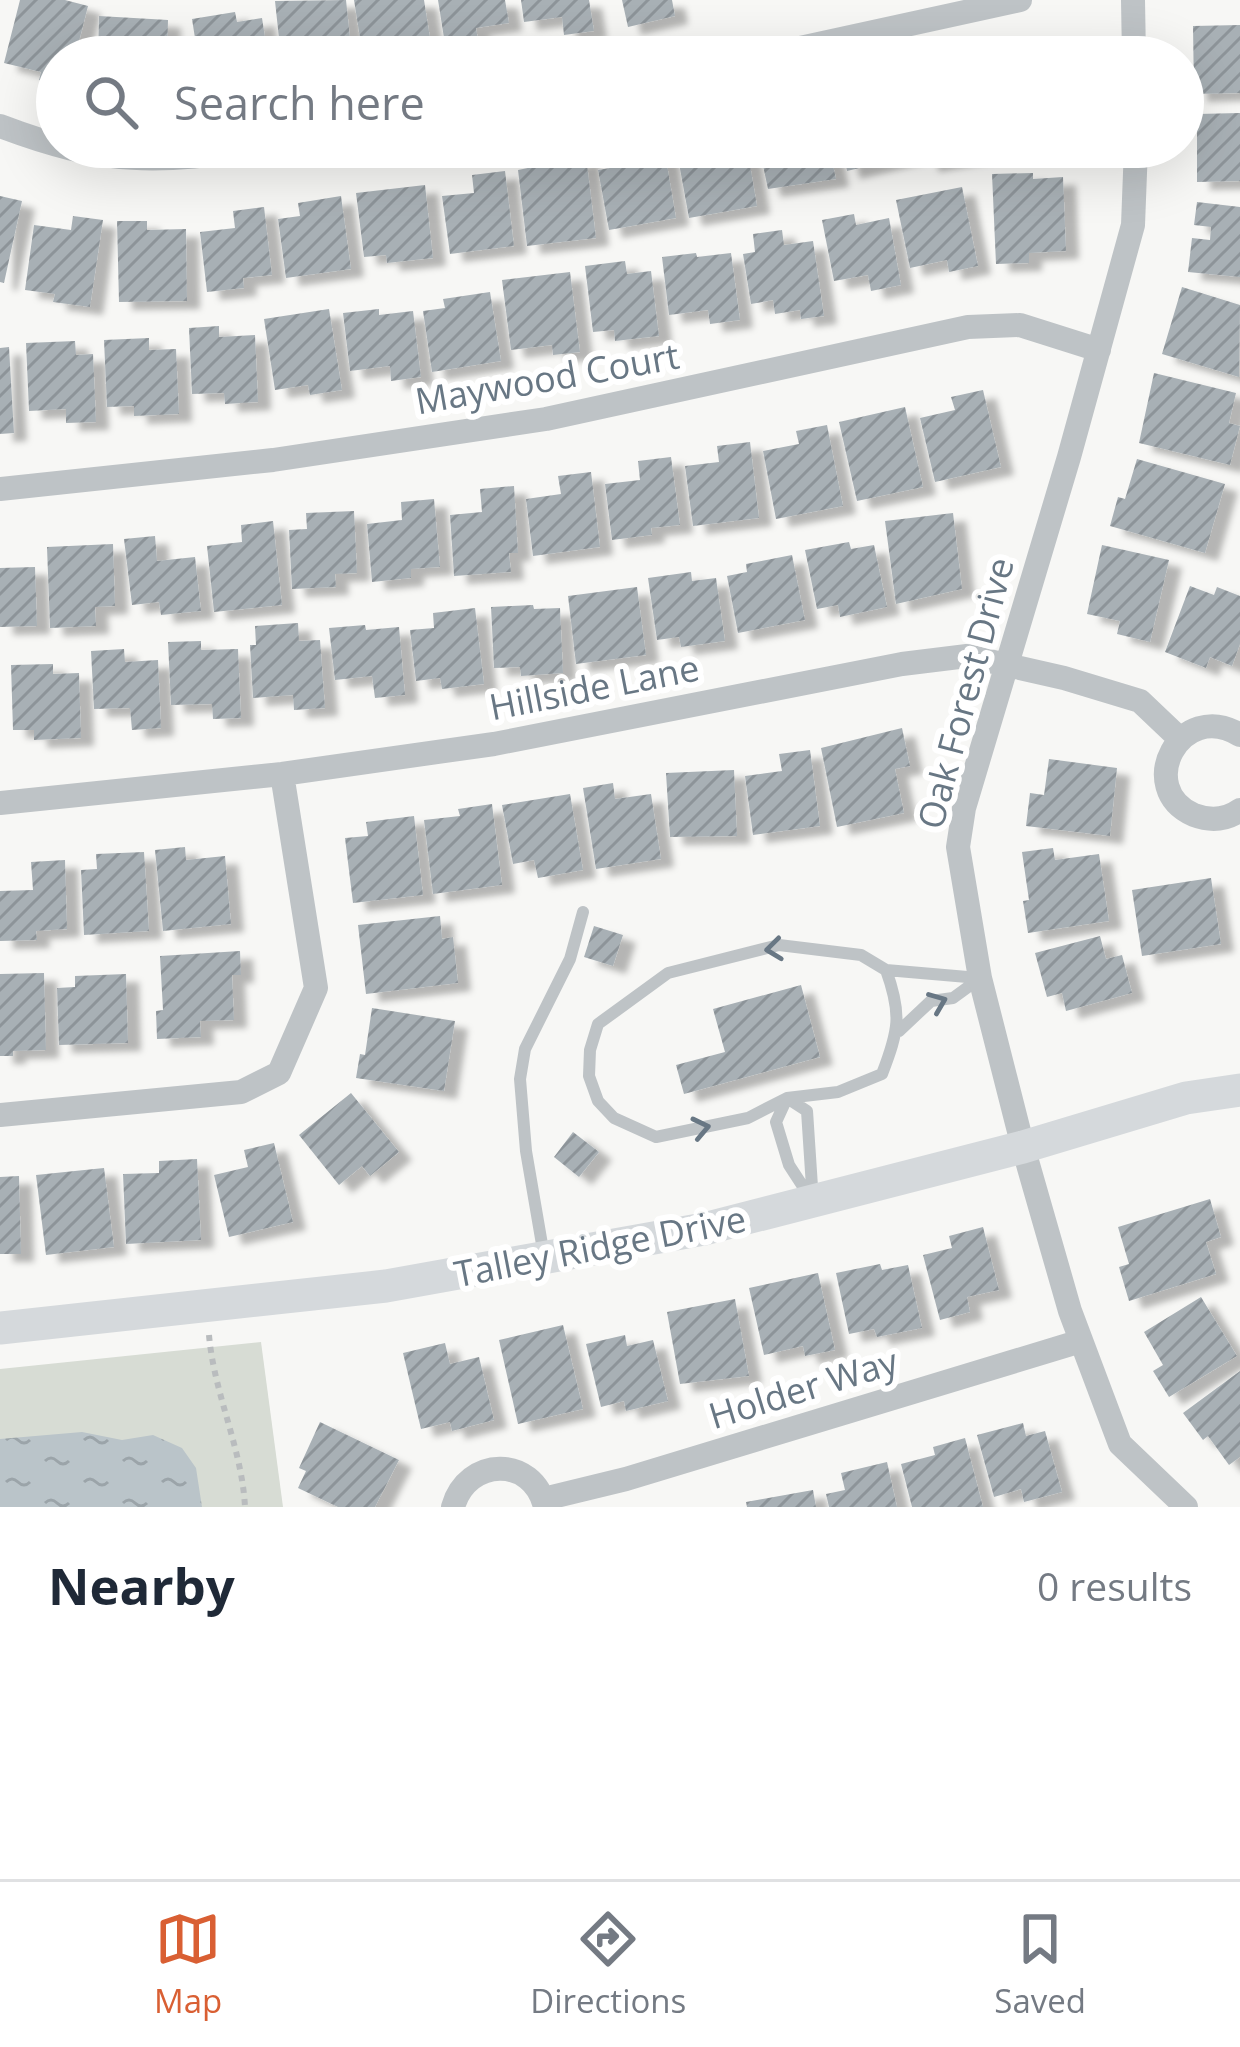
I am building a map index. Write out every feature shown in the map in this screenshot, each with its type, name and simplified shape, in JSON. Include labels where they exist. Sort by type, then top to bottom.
[{"type":"street","points":[[855,36],[1020,0]]},
{"type":"street","points":[[1133,0],[1134,36]]},
{"type":"street","points":[[0,126],[36,140]]},
{"type":"street","name":"Oak Forest Drive","points":[[1135,168],[1133,225],[964,808],[958,847],[980,978],[1022,1148],[1082,1341],[1120,1444],[1186,1507]]},
{"type":"street","name":"Maywood Court","points":[[0,488],[273,460],[546,418],[759,376],[968,327],[1020,325],[1099,350]]},
{"type":"street","name":"Hillside Lane","points":[[0,802],[282,774],[494,744],[902,664],[967,656],[1140,701],[1180,739]]},
{"type":"street","points":[[1240,735],[1221,726],[1206,726],[1180,739],[1166,768],[1174,798],[1199,818],[1216,819],[1240,810]]},
{"type":"street","points":[[0,1115],[242,1092],[279,1073],[316,988],[282,774]]},
{"type":"street","name":"Talley Ridge Drive","points":[[1186,1098],[1240,1071]]},
{"type":"street","name":"Talley Ridge Drive","points":[[0,1328],[386,1286],[704,1229],[1022,1148],[1186,1098],[1240,1090]]},
{"type":"street","name":"Holder Way","points":[[453,1507],[459,1489],[470,1478],[497,1467],[526,1475],[545,1503],[1082,1341]]},
{"type":"lane","points":[[545,1259],[526,1151],[520,1079],[525,1049],[570,959],[583,912]]},
{"type":"lane","points":[[779,945],[861,955],[886,970],[980,978],[952,998],[931,1001],[899,1031],[882,1074],[838,1092],[787,1098],[748,1118],[656,1137],[614,1118],[598,1101],[589,1076],[598,1024],[668,973],[779,945]]},
{"type":"lane","points":[[886,970],[896,998],[899,1031]]},
{"type":"lane","points":[[787,1098],[776,1122],[789,1165],[813,1202]]},
{"type":"lane","points":[[787,1098],[806,1111],[813,1202]]},
{"type":"path","points":[[207,1307],[211,1358],[243,1474],[245,1507]]},
{"type":"shaded area","points":[[261,1342],[283,1507],[0,1507],[0,1369]]},
{"type":"water","points":[[82,1432],[122,1440],[153,1435],[182,1448],[196,1468],[202,1507],[0,1507],[0,1439]]},
{"type":"building","points":[[20,0],[65,0],[88,6],[80,36],[36,36],[36,71],[4,63]]},
{"type":"building","points":[[346,0],[350,36],[279,36],[275,1]]},
{"type":"building","points":[[354,0],[424,0],[430,36],[360,36]]},
{"type":"building","points":[[438,0],[505,0],[509,23],[476,28],[477,36],[444,36]]},
{"type":"building","points":[[521,0],[589,0],[594,31],[564,35],[562,17],[524,22]]},
{"type":"building","points":[[622,0],[672,0],[675,16],[628,27]]},
{"type":"building","points":[[235,12],[237,22],[262,18],[265,36],[195,36],[192,19]]},
{"type":"building","points":[[99,16],[168,20],[168,36],[99,36]]},
{"type":"building","points":[[1240,25],[1240,93],[1204,94],[1204,36],[1193,36],[1193,26]]},
{"type":"building","points":[[1240,113],[1240,181],[1197,182],[1197,168],[1204,168],[1204,114]]},
{"type":"building","points":[[587,168],[596,238],[527,246],[518,170]]},
{"type":"building","points":[[668,168],[676,218],[609,230],[598,170]]},
{"type":"building","points":[[680,168],[751,168],[757,206],[689,218]]},
{"type":"building","points":[[764,168],[834,168],[836,179],[768,189]]},
{"type":"building","points":[[505,171],[514,246],[450,254],[442,196],[474,193],[472,175]]},
{"type":"building","points":[[1033,173],[1033,179],[1063,177],[1066,251],[1029,253],[1029,263],[996,264],[992,174]]},
{"type":"building","points":[[425,185],[433,258],[387,263],[386,255],[364,257],[356,193]]},
{"type":"building","points":[[962,187],[978,266],[949,272],[947,260],[910,268],[896,200]]},
{"type":"building","points":[[0,196],[22,201],[4,283],[0,282]]},
{"type":"building","points":[[341,196],[351,269],[286,278],[278,219],[300,216],[298,203]]},
{"type":"building","points":[[1197,202],[1240,207],[1240,277],[1188,272],[1192,238],[1210,240],[1211,227],[1194,225]]},
{"type":"building","points":[[264,207],[272,275],[243,278],[244,288],[207,292],[200,232],[235,228],[233,211]]},
{"type":"building","points":[[854,214],[856,225],[889,218],[901,285],[871,291],[868,275],[834,281],[822,220]]},
{"type":"building","points":[[73,216],[103,220],[90,307],[53,302],[55,294],[25,290],[34,225],[71,230]]},
{"type":"building","points":[[117,221],[147,221],[147,230],[186,229],[187,301],[119,302]]},
{"type":"building","points":[[782,230],[784,245],[813,241],[824,316],[801,319],[800,310],[775,314],[773,300],[751,304],[743,254],[755,252],[753,234]]},
{"type":"building","points":[[696,253],[697,257],[731,253],[740,320],[710,324],[708,310],[669,315],[662,257]]},
{"type":"building","points":[[625,261],[627,274],[651,271],[659,336],[615,341],[614,330],[593,332],[585,266]]},
{"type":"building","points":[[570,272],[580,352],[553,355],[552,345],[511,350],[502,280]]},
{"type":"building","points":[[1182,287],[1240,305],[1239,377],[1162,354]]},
{"type":"building","points":[[490,292],[501,361],[432,372],[423,311],[445,308],[443,299]]},
{"type":"building","points":[[329,309],[342,390],[310,395],[308,385],[275,390],[264,319]]},
{"type":"building","points":[[379,309],[379,315],[413,311],[421,377],[391,381],[390,366],[350,371],[343,313]]},
{"type":"building","points":[[219,326],[219,337],[255,335],[258,402],[225,404],[224,393],[192,394],[189,328]]},
{"type":"building","points":[[149,338],[149,350],[176,349],[179,414],[134,416],[134,406],[107,407],[104,340]]},
{"type":"building","points":[[75,341],[76,355],[93,354],[96,422],[66,423],[66,409],[29,411],[26,343]]},
{"type":"building","points":[[9,347],[14,433],[0,434],[0,348]]},
{"type":"building","points":[[1154,373],[1236,393],[1229,423],[1240,426],[1230,465],[1139,443]]},
{"type":"building","points":[[983,390],[1001,467],[935,482],[920,418],[955,410],[951,397]]},
{"type":"building","points":[[905,407],[923,487],[857,501],[839,422]]},
{"type":"building","points":[[827,425],[843,506],[776,519],[763,451],[799,444],[796,431]]},
{"type":"building","points":[[750,442],[759,518],[693,526],[685,466],[719,462],[717,446]]},
{"type":"building","points":[[671,457],[680,525],[651,528],[652,535],[612,540],[605,484],[640,480],[638,461]]},
{"type":"building","points":[[1137,459],[1225,484],[1205,553],[1110,526],[1118,497],[1125,499]]},
{"type":"building","points":[[591,472],[600,547],[533,556],[526,499],[561,494],[558,476]]},
{"type":"building","points":[[514,486],[518,553],[509,553],[511,572],[454,576],[450,515],[482,512],[480,489]]},
{"type":"building","points":[[434,499],[440,567],[411,569],[411,578],[372,582],[367,524],[402,520],[401,502]]},
{"type":"building","points":[[354,511],[357,573],[335,574],[336,587],[292,589],[289,530],[307,529],[306,513]]},
{"type":"building","points":[[953,513],[962,589],[896,604],[885,521]]},
{"type":"building","points":[[273,521],[282,605],[214,612],[207,546],[242,542],[241,525]]},
{"type":"building","points":[[155,536],[157,561],[195,557],[201,611],[161,615],[159,602],[132,605],[124,539]]},
{"type":"building","points":[[849,542],[851,549],[874,545],[887,607],[840,617],[838,605],[817,609],[805,550]]},
{"type":"building","points":[[113,544],[115,606],[95,607],[96,626],[50,628],[47,547]]},
{"type":"building","points":[[1102,545],[1169,560],[1150,642],[1117,634],[1120,621],[1087,614]]},
{"type":"building","points":[[792,555],[805,620],[738,633],[727,576],[747,572],[746,564]]},
{"type":"building","points":[[35,567],[37,626],[0,627],[0,568]]},
{"type":"building","points":[[691,572],[692,581],[716,578],[725,641],[681,647],[679,637],[657,640],[648,578]]},
{"type":"building","points":[[1190,586],[1214,595],[1217,587],[1240,596],[1240,644],[1232,666],[1210,657],[1206,668],[1165,652]]},
{"type":"building","points":[[637,587],[646,655],[576,664],[568,596]]},
{"type":"building","points":[[533,605],[534,609],[560,608],[563,673],[521,676],[520,667],[494,668],[491,607]]},
{"type":"building","points":[[475,608],[484,684],[442,689],[440,678],[416,681],[410,630],[434,628],[433,613]]},
{"type":"building","points":[[298,623],[299,641],[320,640],[325,708],[294,710],[293,695],[253,698],[250,645],[256,645],[255,626]]},
{"type":"building","points":[[365,625],[366,630],[399,627],[405,695],[375,698],[372,676],[335,680],[329,628]]},
{"type":"building","points":[[201,641],[201,650],[238,649],[241,718],[213,719],[212,704],[171,705],[168,642]]},
{"type":"building","points":[[124,649],[125,662],[158,660],[161,728],[132,730],[130,708],[94,709],[91,651]]},
{"type":"building","points":[[53,664],[53,674],[79,673],[81,738],[34,740],[34,730],[13,730],[11,665]]},
{"type":"building","points":[[902,728],[910,766],[895,769],[904,813],[837,827],[821,748]]},
{"type":"building","points":[[810,750],[820,826],[753,835],[745,776],[782,771],[779,754]]},
{"type":"building","points":[[1049,759],[1117,768],[1110,836],[1026,826],[1030,793],[1044,795]]},
{"type":"building","points":[[734,770],[737,836],[670,837],[666,773]]},
{"type":"building","points":[[613,783],[615,799],[651,794],[661,859],[596,869],[583,788]]},
{"type":"building","points":[[570,794],[583,870],[538,878],[534,860],[513,864],[502,805]]},
{"type":"building","points":[[492,804],[502,885],[433,894],[424,820],[460,816],[458,809]]},
{"type":"building","points":[[414,816],[423,895],[353,903],[345,838],[368,836],[366,822]]},
{"type":"building","points":[[185,847],[186,860],[225,856],[231,924],[163,931],[155,850]]},
{"type":"building","points":[[1053,848],[1055,860],[1099,854],[1109,921],[1028,933],[1022,852]]},
{"type":"building","points":[[144,852],[149,931],[84,935],[81,870],[97,869],[96,854]]},
{"type":"building","points":[[65,860],[67,929],[36,931],[37,940],[0,941],[0,891],[33,890],[31,862]]},
{"type":"building","points":[[1211,878],[1221,944],[1142,956],[1132,890]]},
{"type":"building","points":[[440,916],[442,939],[453,937],[458,983],[366,994],[358,925]]},
{"type":"building","points":[[594,926],[623,935],[613,966],[584,957]]},
{"type":"building","points":[[1100,936],[1106,959],[1122,955],[1132,993],[1066,1011],[1062,993],[1047,997],[1035,953]]},
{"type":"building","points":[[240,951],[241,975],[232,975],[234,1020],[200,1021],[201,1037],[157,1039],[156,1011],[163,1010],[160,956]]},
{"type":"building","points":[[44,973],[46,1050],[0,1056],[0,974]]},
{"type":"building","points":[[126,974],[128,1043],[59,1045],[57,988],[75,987],[75,976]]},
{"type":"building","points":[[801,985],[820,1057],[684,1094],[676,1065],[725,1052],[713,1009]]},
{"type":"building","points":[[372,1008],[455,1021],[444,1091],[356,1078],[360,1054],[365,1055]]},
{"type":"building","points":[[351,1093],[399,1152],[370,1176],[362,1166],[339,1185],[299,1135]]},
{"type":"building","points":[[573,1132],[599,1152],[579,1177],[554,1157]]},
{"type":"building","points":[[274,1143],[293,1222],[229,1237],[214,1175],[248,1167],[244,1150]]},
{"type":"building","points":[[197,1159],[201,1240],[126,1244],[123,1174],[159,1173],[159,1161]]},
{"type":"building","points":[[104,1168],[114,1247],[46,1255],[36,1175]]},
{"type":"building","points":[[19,1176],[21,1254],[0,1254],[0,1177]]},
{"type":"building","points":[[1210,1199],[1221,1237],[1206,1242],[1216,1274],[1129,1301],[1119,1267],[1129,1264],[1118,1227]]},
{"type":"building","points":[[983,1227],[999,1290],[967,1297],[970,1312],[940,1320],[923,1255],[952,1248],[949,1236]]},
{"type":"building","points":[[880,1264],[882,1270],[908,1265],[922,1328],[877,1337],[874,1329],[849,1334],[836,1273]]},
{"type":"building","points":[[818,1273],[835,1350],[805,1356],[803,1346],[764,1355],[749,1288]]},
{"type":"building","points":[[1201,1297],[1237,1356],[1169,1397],[1153,1371],[1163,1365],[1144,1332]]},
{"type":"building","points":[[735,1299],[749,1376],[680,1384],[667,1312]]},
{"type":"building","points":[[563,1325],[583,1409],[518,1424],[499,1340]]},
{"type":"building","points":[[625,1335],[627,1346],[653,1340],[668,1401],[626,1411],[624,1401],[601,1407],[586,1344]]},
{"type":"building","points":[[445,1343],[450,1364],[479,1357],[494,1420],[452,1431],[450,1422],[421,1429],[403,1353]]},
{"type":"building","points":[[1240,1371],[1240,1457],[1229,1465],[1183,1413]]},
{"type":"building","points":[[320,1422],[399,1460],[375,1507],[338,1507],[298,1488],[306,1471],[299,1468]]},
{"type":"building","points":[[1023,1423],[1026,1436],[1045,1431],[1062,1492],[1024,1502],[1021,1489],[994,1497],[977,1435]]},
{"type":"building","points":[[965,1438],[983,1507],[912,1507],[901,1464],[935,1455],[933,1447]]},
{"type":"building","points":[[887,1462],[897,1507],[829,1507],[826,1494],[845,1490],[841,1473]]},
{"type":"building","points":[[813,1490],[816,1507],[747,1507],[746,1502]]}]
